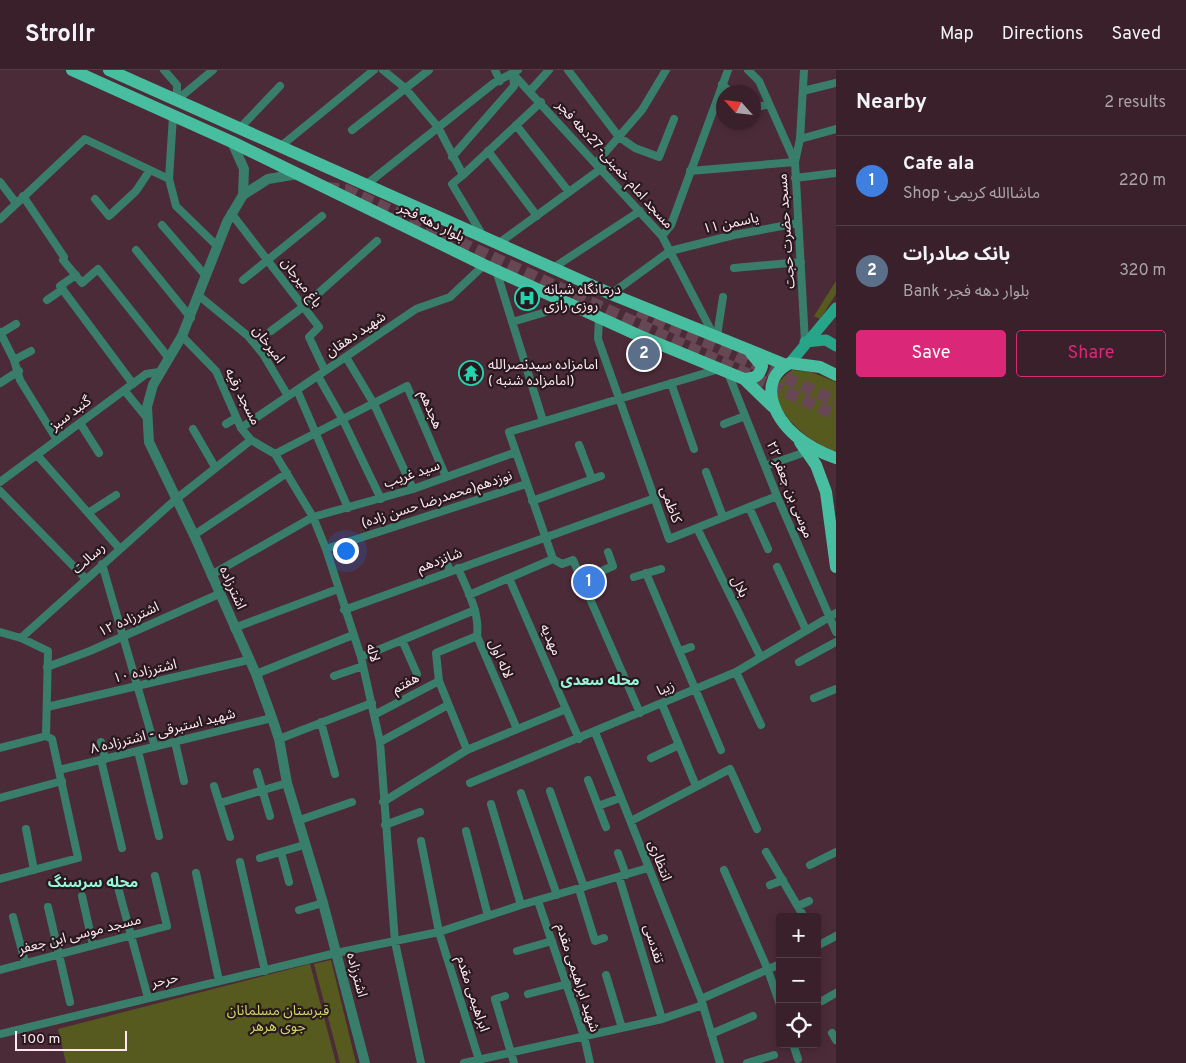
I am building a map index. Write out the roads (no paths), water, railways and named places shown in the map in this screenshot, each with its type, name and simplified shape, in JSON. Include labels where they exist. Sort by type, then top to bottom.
[{"type":"main road","name":"بلوار دهه فجر","points":[[72,70],[232,142],[490,268],[744,379],[773,407],[816,464],[833,505],[836,567]]},
{"type":"main road","name":"بلوار دهه فجر","points":[[109,70],[611,294],[715,335],[749,351],[788,364],[820,367],[836,375]]},
{"type":"main road","points":[[773,407],[771,387],[779,371],[788,364],[836,308]]},
{"type":"main road","points":[[805,342],[826,340],[836,346]]},
{"type":"main road","points":[[744,379],[756,378],[762,366],[749,351]]},
{"type":"main road","points":[[794,434],[820,452],[836,458]]},
{"type":"street","points":[[164,70],[177,85],[177,100]]},
{"type":"street","points":[[281,146],[374,70]]},
{"type":"street","points":[[383,70],[405,88],[438,127],[463,175]]},
{"type":"street","points":[[352,130],[429,70]]},
{"type":"street","points":[[495,70],[500,81]]},
{"type":"street","points":[[530,90],[549,70]]},
{"type":"street","points":[[568,70],[619,137],[634,148],[659,157],[674,119]]},
{"type":"street","points":[[499,243],[569,192],[600,165],[619,137],[642,110],[666,70]]},
{"type":"street","points":[[662,236],[671,225],[728,70]]},
{"type":"street","name":"مسجد حضرت حجت","points":[[748,70],[759,80],[795,162],[805,342]]},
{"type":"street","points":[[690,172],[795,162],[800,139],[804,70]]},
{"type":"street","points":[[177,100],[208,72]]},
{"type":"street","points":[[367,184],[494,83],[515,72]]},
{"type":"street","points":[[452,157],[514,86],[515,72]]},
{"type":"street","name":"مسجد امام خمینی-27دهه فجر","points":[[515,72],[662,236],[715,335]]},
{"type":"street","points":[[803,91],[836,83]]},
{"type":"street","points":[[240,128],[280,86]]},
{"type":"street","points":[[483,236],[452,184],[541,102]]},
{"type":"street","points":[[761,106],[769,104]]},
{"type":"street","points":[[173,116],[170,179],[176,206],[217,246]]},
{"type":"street","points":[[516,125],[569,192]]},
{"type":"street","points":[[800,139],[836,129]]},
{"type":"street","points":[[0,219],[85,139],[170,179]]},
{"type":"street","name":"اشترزاده","points":[[232,142],[244,169],[245,184],[242,195],[217,246],[182,336],[153,385],[147,418],[149,442],[175,500],[194,535],[248,660],[256,674],[272,718],[279,739],[286,783],[323,903],[365,1063]]},
{"type":"street","points":[[488,151],[537,216]]},
{"type":"street","points":[[95,199],[109,216],[136,191],[150,170]]},
{"type":"street","points":[[795,178],[836,173]]},
{"type":"street","points":[[242,195],[268,179],[298,174]]},
{"type":"street","points":[[0,182],[16,202]]},
{"type":"street","points":[[23,196],[82,283],[98,269],[168,357]]},
{"type":"street","points":[[553,268],[640,211]]},
{"type":"street","name":"باغ میرجان","points":[[232,213],[319,327],[309,337],[322,373]]},
{"type":"street","points":[[243,280],[322,216]]},
{"type":"street","name":"یاسمن ۱۱","points":[[670,251],[734,235],[798,223]]},
{"type":"street","points":[[162,225],[205,275]]},
{"type":"street","points":[[271,331],[303,307],[377,241]]},
{"type":"street","points":[[136,250],[190,318]]},
{"type":"street","points":[[611,294],[670,251]]},
{"type":"street","points":[[734,268],[801,262]]},
{"type":"street","points":[[490,268],[512,322],[543,421]]},
{"type":"street","name":"شهید دهقان","points":[[241,428],[416,309],[450,297],[490,268]]},
{"type":"street","points":[[76,276],[60,286],[133,384]]},
{"type":"street","points":[[47,300],[63,290]]},
{"type":"street","name":"امیرخان","points":[[198,295],[248,336],[263,354],[288,396]]},
{"type":"street","points":[[715,335],[722,297]]},
{"type":"street","points":[[512,322],[570,304]]},
{"type":"street","name":"کاظمی","points":[[599,317],[598,339],[669,539],[777,496]]},
{"type":"street","points":[[16,324],[0,333],[19,371],[20,380],[57,440]]},
{"type":"street","name":"مسجد رقیه","points":[[182,336],[216,371],[241,428],[250,440],[275,454],[313,517]]},
{"type":"street","points":[[14,360],[31,351]]},
{"type":"street","points":[[346,357],[374,404],[412,489]]},
{"type":"street","points":[[0,383],[19,371]]},
{"type":"street","points":[[640,713],[573,560],[562,564],[553,560],[509,432],[671,383],[724,371]]},
{"type":"street","name":"موسی بن جعفر ۲۲","points":[[724,371],[745,416],[777,496],[832,615],[836,632]]},
{"type":"street","name":"گنبد سبز","points":[[0,482],[146,374],[159,372]]},
{"type":"street","points":[[322,373],[381,499]]},
{"type":"street","points":[[671,383],[694,448]]},
{"type":"street","name":"هجدهم","points":[[374,404],[407,386],[446,477]]},
{"type":"street","points":[[124,390],[147,418]]},
{"type":"street","points":[[297,390],[348,508]]},
{"type":"street","points":[[275,454],[374,404]]},
{"type":"street","points":[[724,424],[745,416]]},
{"type":"street","points":[[226,424],[236,418]]},
{"type":"street","points":[[80,423],[99,453]]},
{"type":"street","points":[[193,429],[215,468]]},
{"type":"street","name":"رسالت","points":[[21,638],[175,500],[250,440]]},
{"type":"street","points":[[579,445],[592,479]]},
{"type":"street","name":"سید غریب","points":[[211,575],[313,517],[381,499],[516,452]]},
{"type":"street","points":[[765,466],[800,454]]},
{"type":"street","points":[[37,455],[120,549]]},
{"type":"street","points":[[706,472],[723,517]]},
{"type":"street","points":[[194,535],[288,473]]},
{"type":"street","points":[[532,501],[601,476]]},
{"type":"street","name":"نوزدهم(محمدرضا حسن زاده)","points":[[326,550],[526,484]]},
{"type":"street","points":[[0,491],[86,579]]},
{"type":"street","points":[[88,513],[116,495]]},
{"type":"street","name":"شانزدهم","points":[[344,610],[655,498]]},
{"type":"street","points":[[749,507],[768,549]]},
{"type":"street","name":"لاله","points":[[313,517],[326,550],[362,662],[380,742],[395,942],[421,1063]]},
{"type":"street","name":"بلال","points":[[697,528],[760,656]]},
{"type":"street","points":[[582,580],[613,566],[608,552]]},
{"type":"street","name":"لاله اول","points":[[445,558],[454,569],[469,595],[478,624],[477,636],[517,729]]},
{"type":"street","points":[[469,595],[553,560]]},
{"type":"street","points":[[102,564],[155,747]]},
{"type":"street","points":[[777,567],[806,630]]},
{"type":"street","points":[[634,578],[661,569]]},
{"type":"street","points":[[646,573],[721,750]]},
{"type":"street","name":"مهدیه","points":[[509,578],[579,739]]},
{"type":"street","points":[[234,628],[338,589]]},
{"type":"street","name":"اشترزاده ۱۲","points":[[47,667],[219,594]]},
{"type":"street","points":[[334,676],[402,640],[475,610]]},
{"type":"street","name":"زیبا","points":[[470,783],[736,672],[760,656],[832,615]]},
{"type":"street","points":[[0,632],[21,638],[48,651],[46,736]]},
{"type":"street","points":[[256,674],[353,635]]},
{"type":"street","name":"هفتم","points":[[374,715],[439,681],[436,653],[477,636]]},
{"type":"street","points":[[402,640],[417,674]]},
{"type":"street","points":[[799,662],[836,642]]},
{"type":"street","points":[[680,652],[692,647]]},
{"type":"street","name":"اشترزاده ۱۰","points":[[46,707],[248,660]]},
{"type":"street","points":[[736,672],[761,725]]},
{"type":"street","points":[[439,681],[467,750]]},
{"type":"street","points":[[814,698],[836,689]]},
{"type":"street","points":[[279,739],[372,703]]},
{"type":"street","points":[[662,704],[696,786]]},
{"type":"street","points":[[380,742],[448,705]]},
{"type":"street","points":[[383,802],[467,750],[566,709]]},
{"type":"street","name":"شهید استبرقی - اشترزاده ۸","points":[[59,770],[272,718]]},
{"type":"street","points":[[321,722],[334,774]]},
{"type":"street","name":"انتظاری","points":[[595,732],[702,1002],[720,1063]]},
{"type":"street","points":[[0,748],[46,736],[52,739],[78,858],[0,880]]},
{"type":"street","points":[[101,742],[122,848]]},
{"type":"street","points":[[175,742],[184,781]]},
{"type":"street","points":[[650,758],[679,745]]},
{"type":"street","points":[[138,751],[160,836]]},
{"type":"street","points":[[631,822],[730,769],[758,829]]},
{"type":"street","points":[[258,772],[270,816]]},
{"type":"street","points":[[588,780],[606,827]]},
{"type":"street","points":[[0,798],[62,781]]},
{"type":"street","points":[[220,803],[286,783]]},
{"type":"street","points":[[214,786],[230,837]]},
{"type":"street","points":[[550,791],[582,888],[595,941],[604,938]]},
{"type":"street","points":[[521,793],[557,895]]},
{"type":"street","points":[[598,806],[620,798]]},
{"type":"street","points":[[297,821],[352,802]]},
{"type":"street","points":[[492,804],[521,905]]},
{"type":"street","points":[[385,825],[420,812]]},
{"type":"street","points":[[26,829],[34,870]]},
{"type":"street","points":[[466,831],[488,916]]},
{"type":"street","name":"ابراهیمی مقدم","points":[[421,841],[439,932],[480,1061]]},
{"type":"street","points":[[260,858],[304,845]]},
{"type":"street","points":[[281,852],[289,882]]},
{"type":"street","points":[[766,852],[802,913]]},
{"type":"street","points":[[810,865],[836,852]]},
{"type":"street","name":"تقدسی","points":[[618,853],[662,1019]]},
{"type":"street","points":[[240,862],[265,971]]},
{"type":"street","name":"حرحر","points":[[0,1034],[336,953],[439,932],[521,905],[648,868]]},
{"type":"street","points":[[724,870],[768,970],[779,1003]]},
{"type":"street","points":[[196,874],[219,981]]},
{"type":"street","name":"مسجد موسی ابن جعفر","points":[[0,970],[167,926],[155,876]]},
{"type":"street","points":[[116,880],[148,998]]},
{"type":"street","points":[[770,885],[783,880]]},
{"type":"street","points":[[82,896],[93,944]]},
{"type":"street","name":"شهید ابراهیمی مقدم","points":[[538,901],[584,1036],[590,1063]]},
{"type":"street","points":[[798,906],[809,901]]},
{"type":"street","points":[[299,910],[323,903]]},
{"type":"street","points":[[48,907],[70,1002]]},
{"type":"street","points":[[12,917],[25,962]]},
{"type":"street","points":[[821,942],[836,936]]},
{"type":"street","points":[[517,950],[552,941]]},
{"type":"street","points":[[464,1063],[480,1061],[662,1019],[776,966]]},
{"type":"street","points":[[606,975],[622,1028]]},
{"type":"street","points":[[528,994],[567,984]]},
{"type":"street","points":[[822,1001],[836,993]]},
{"type":"street","points":[[505,996],[495,999],[514,1063]]},
{"type":"street","points":[[711,1034],[753,1016]]},
{"type":"street","points":[[794,1048],[798,1059]]},
{"type":"street","points":[[747,1063],[774,1055]]},
{"type":"tunnel","points":[[327,188],[346,190],[836,415]]},
{"type":"tunnel","points":[[638,311],[836,401]]},
{"type":"place","name":"درمانگاه شبانه روزی رازی","points":[[527,298]]},
{"type":"place","name":"بانک صادرات","points":[[644,354]]},
{"type":"place","name":"امامزاده سیدنصرالله ( امامزاده شنبه)","points":[[471,373]]},
{"type":"place","name":"Cafe ala","points":[[589,582]]},
{"type":"district","name":"محله سعدی","points":[[600,681]]},
{"type":"district","name":"محله سرسنگ","points":[[93,883]]},
{"type":"park label","name":"قبرستان مسلمانان جوی هرهر","points":[[278,1020]]}]
